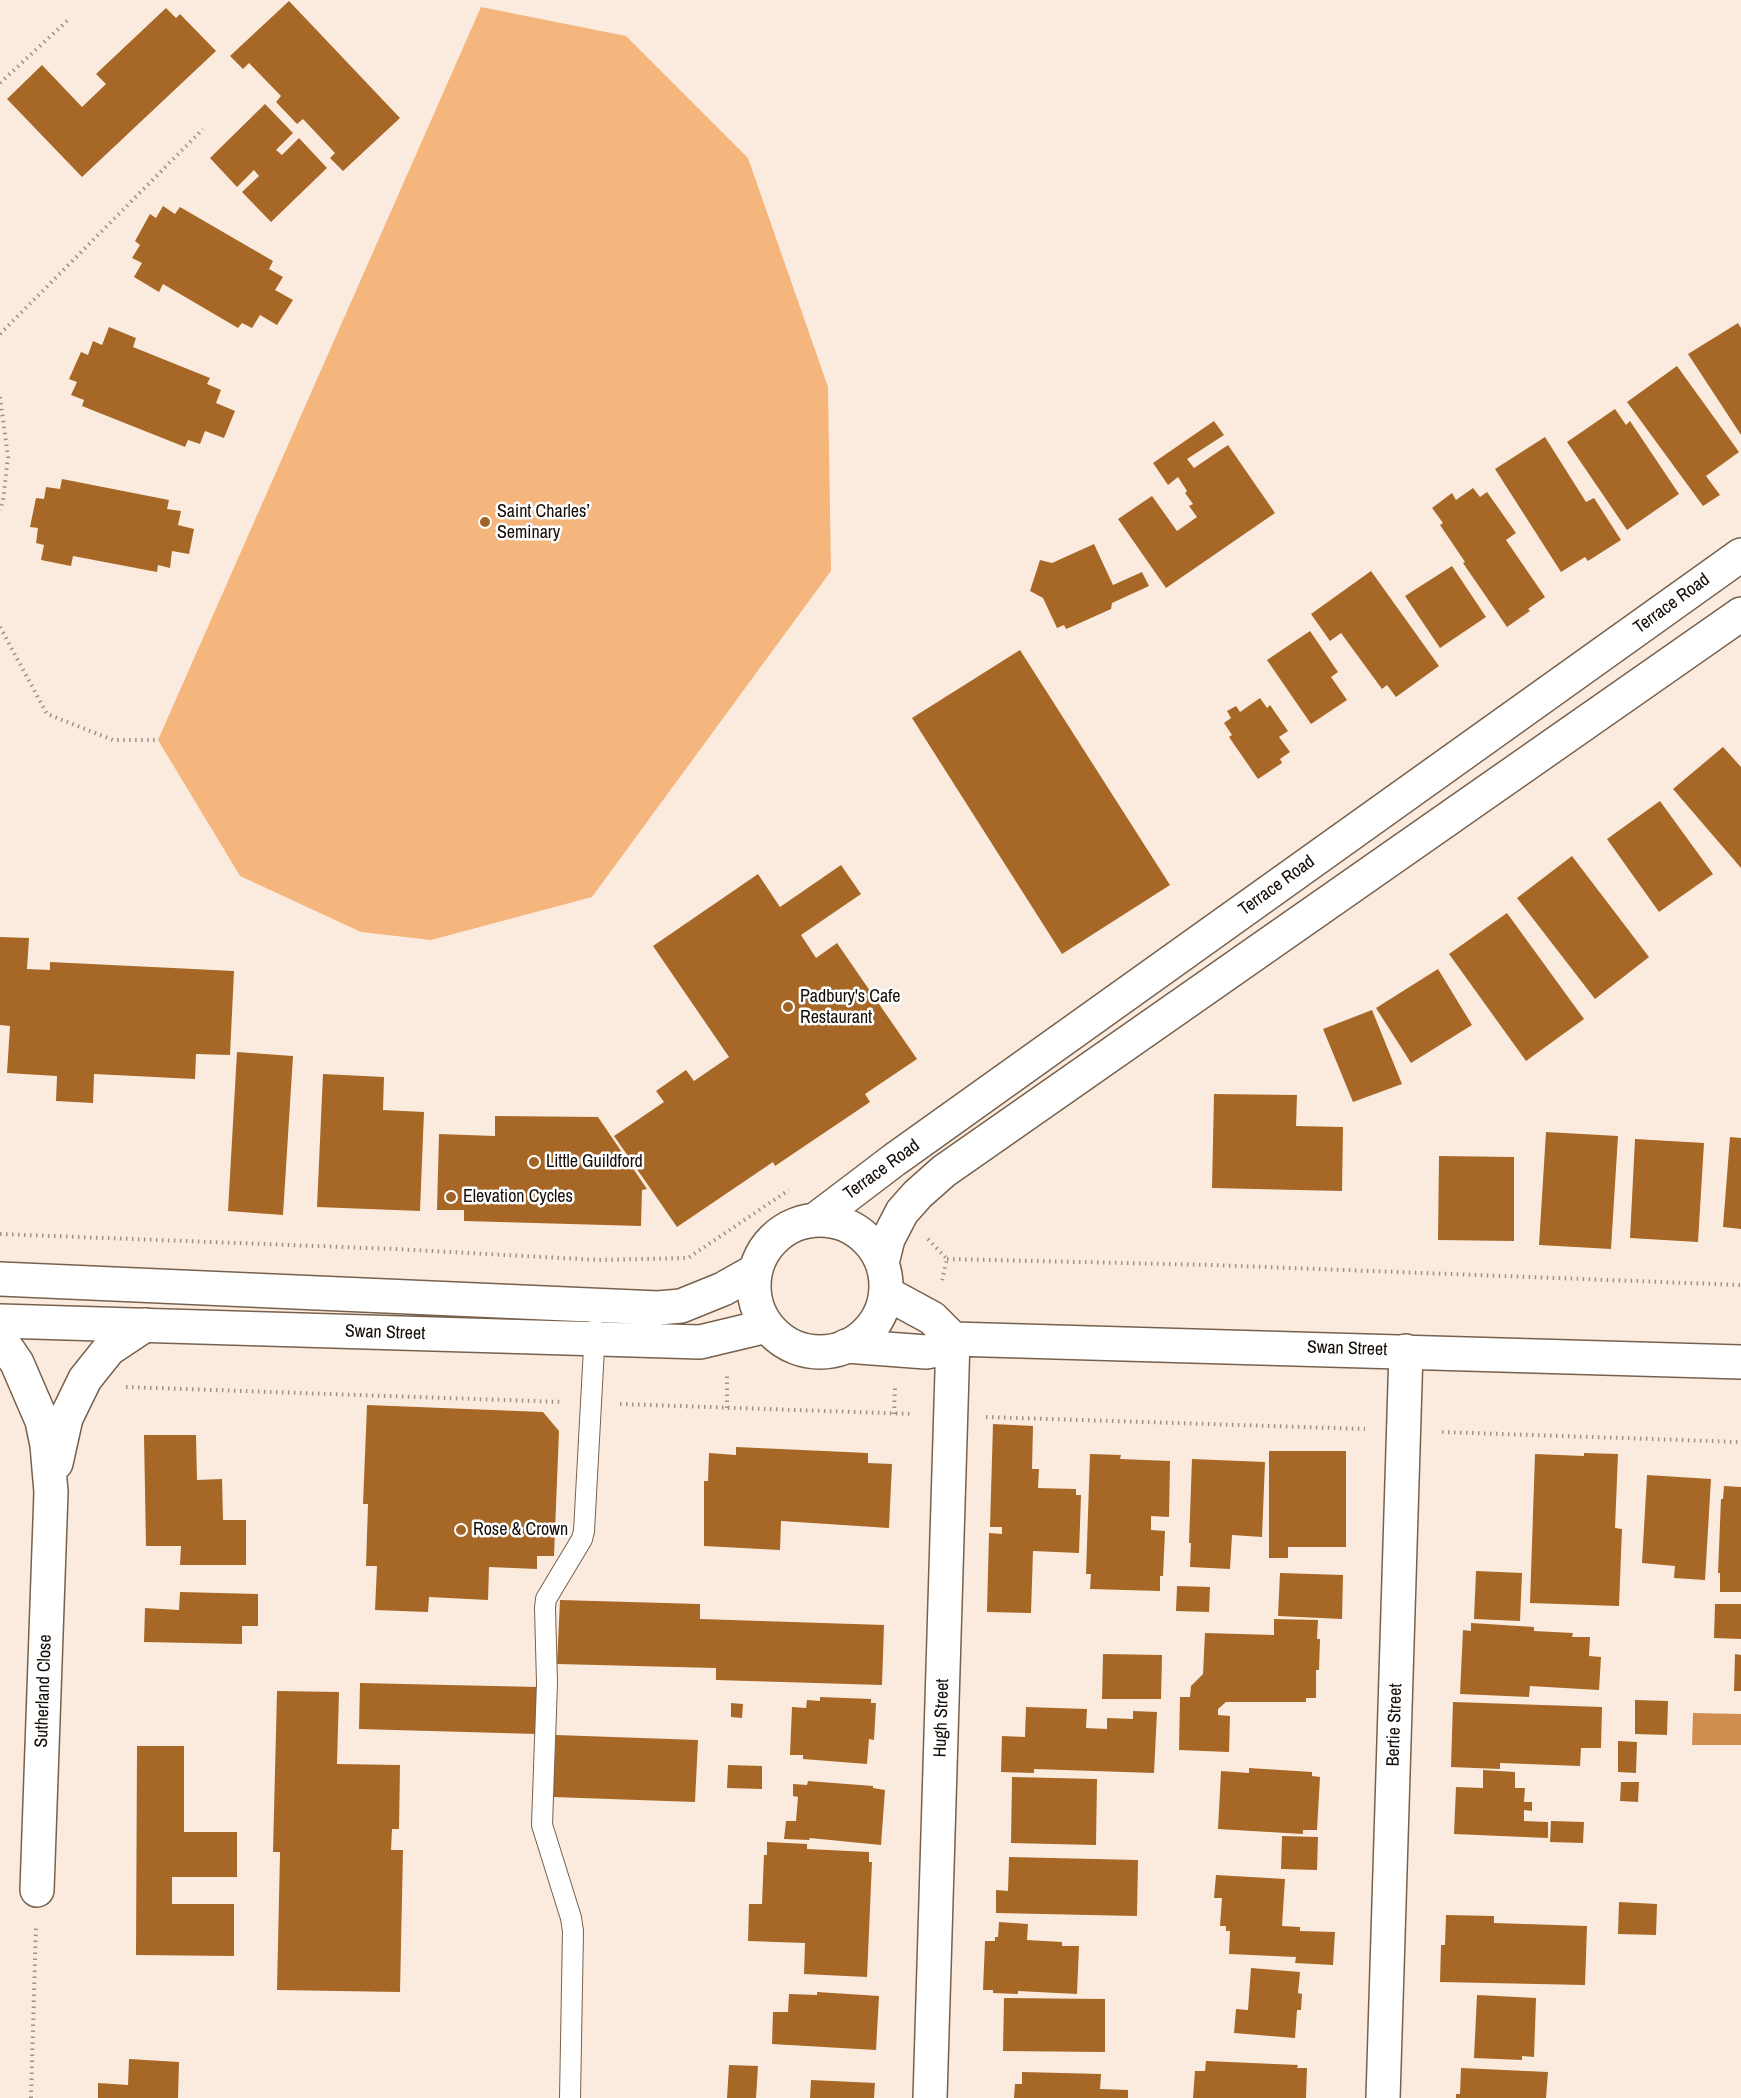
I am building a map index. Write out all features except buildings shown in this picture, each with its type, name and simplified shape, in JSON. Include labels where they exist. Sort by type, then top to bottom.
[{"type":"street","name":"Terrace Road","points":[[815,1220],[904,1153],[1741,555]]},
{"type":"street","name":"Terrace Road","points":[[884,1278],[888,1239],[902,1212],[918,1194],[944,1172],[1741,614]]},
{"type":"street","points":[[815,1220],[843,1224],[856,1230],[872,1245],[884,1278],[879,1315],[873,1325],[856,1341],[846,1346],[822,1351],[803,1349],[786,1343],[759,1314],[755,1300],[754,1271],[760,1256],[770,1242],[783,1231],[798,1223],[815,1220]]},
{"type":"street","name":"Swan Street","points":[[0,1279],[658,1308],[681,1306],[723,1289],[754,1271]]},
{"type":"street","points":[[884,1278],[932,1318],[953,1339]]},
{"type":"street","name":"Swan Street","points":[[0,1321],[700,1342],[768,1326]]},
{"type":"street","name":"Sutherland Close","points":[[37,1890],[51,1492],[58,1445],[66,1418],[81,1386],[109,1349],[145,1325]]},
{"type":"street","name":"Sutherland Close","points":[[0,1338],[17,1364],[42,1421],[47,1445],[51,1492]]},
{"type":"street","name":"Swan Street","points":[[846,1346],[926,1352],[937,1350],[953,1339],[1741,1362]]},
{"type":"street","name":"Hugh Street","points":[[930,2098],[953,1339]]},
{"type":"street","name":"Bertie Street","points":[[1383,2098],[1406,1351]]},
{"type":"lane","points":[[570,2098],[572,1918],[542,1825],[546,1683],[545,1608],[546,1599],[582,1539],[584,1531],[596,1306]]},
{"type":"path","points":[[0,83],[68,20]]},
{"type":"path","points":[[0,334],[203,129]]},
{"type":"path","points":[[0,397],[8,457],[0,510]]},
{"type":"path","points":[[0,627],[47,714],[113,740],[158,740]]},
{"type":"path","points":[[0,1234],[372,1248],[598,1260],[688,1258],[798,1184]]},
{"type":"path","points":[[948,1259],[1236,1266],[1741,1285]]},
{"type":"path","points":[[81,1386],[1741,1442]]},
{"type":"path","points":[[31,2098],[37,1890]]},
{"type":"shaded area","points":[[481,7],[626,36],[748,158],[828,387],[831,571],[592,897],[431,940],[361,932],[240,876],[158,740]]},
{"type":"shaded area","points":[[1693,1713],[1741,1714],[1741,1745],[1692,1745]]},
{"type":"place","name":"Saint Charles’ Seminary","points":[[485,522]]},
{"type":"place","name":"Padbury's Cafe Restaurant","points":[[788,1007]]},
{"type":"place","name":"Little Guildford","points":[[534,1162]]},
{"type":"place","name":"Elevation Cycles","points":[[451,1197]]},
{"type":"place","name":"Rose & Crown","points":[[461,1530]]}]
